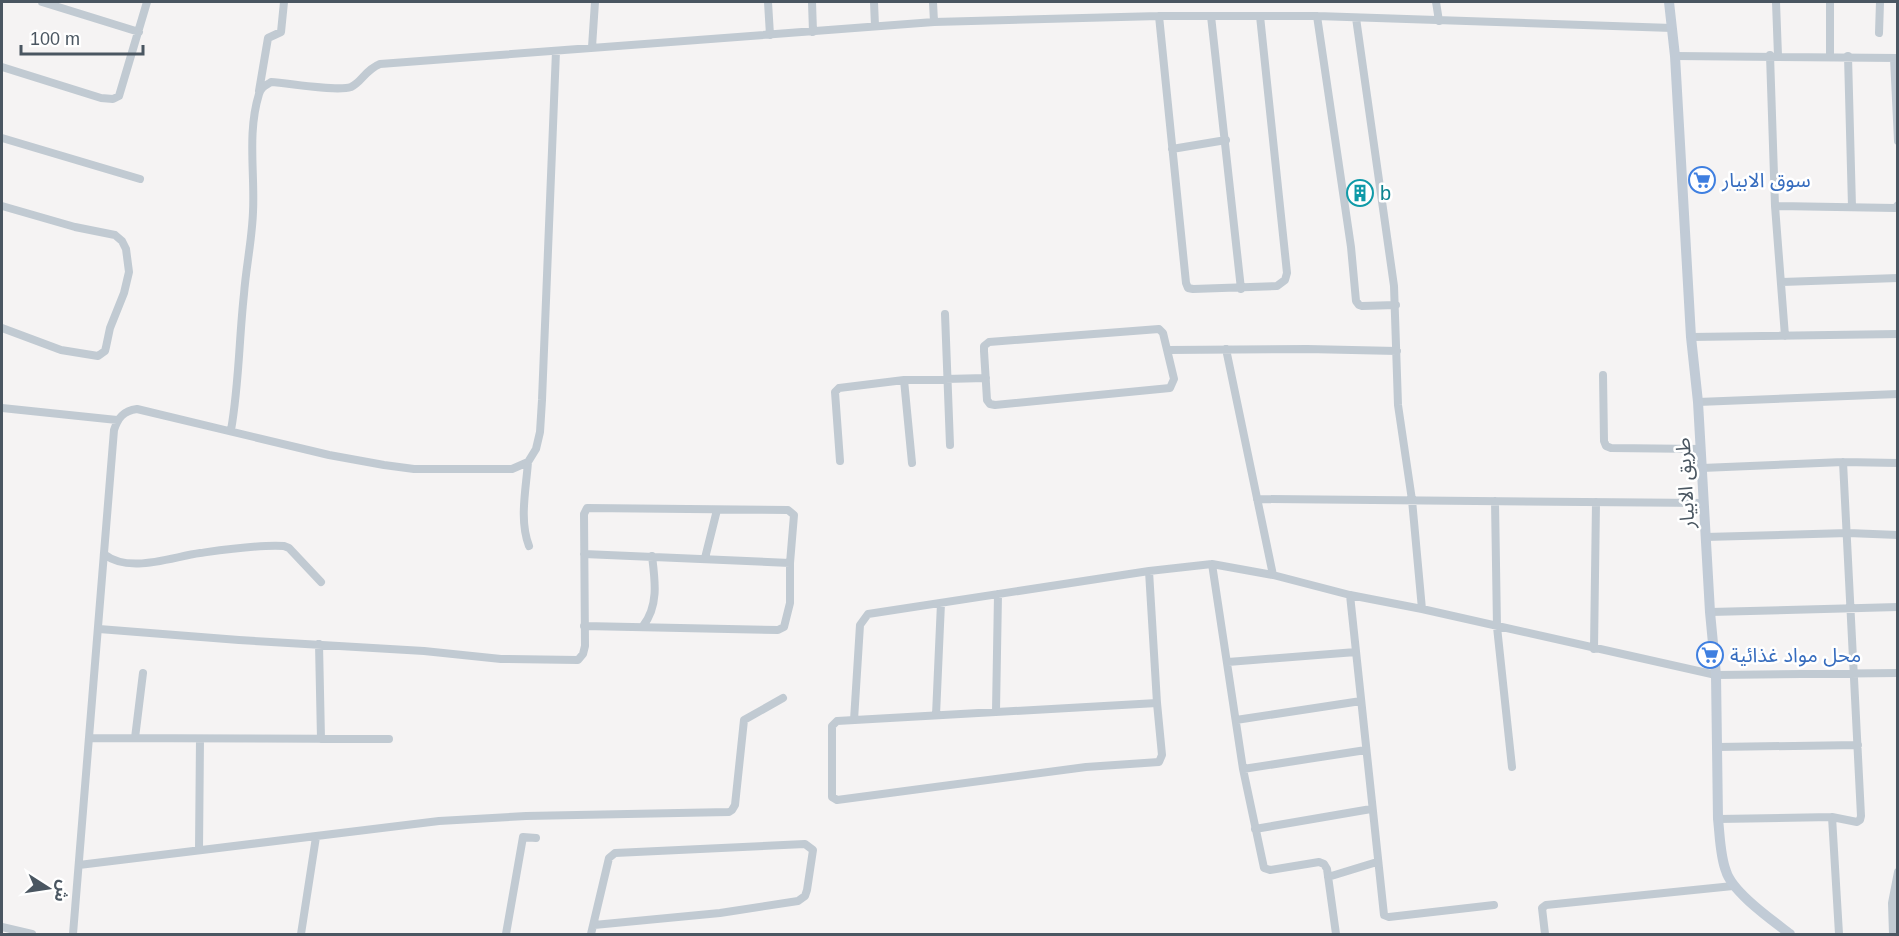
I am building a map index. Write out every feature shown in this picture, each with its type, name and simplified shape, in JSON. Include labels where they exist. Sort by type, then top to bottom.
[{"type":"main road","name":"طريق الابيار","points":[[1669,2],[1675,56],[1691,337],[1698,402],[1710,612],[1716,675],[1718,819],[1726,872],[1733,886]]},
{"type":"main road","points":[[1733,886],[1790,934]]},
{"type":"street","points":[[42,2],[139,32]]},
{"type":"street","points":[[2,67],[101,98],[113,99],[119,96],[147,2]]},
{"type":"street","points":[[231,430],[236,403],[244,292],[252,226],[251,144],[268,38],[280,32],[284,2]]},
{"type":"street","points":[[592,47],[595,2]]},
{"type":"street","points":[[768,2],[770,34]]},
{"type":"street","points":[[812,2],[813,32]]},
{"type":"street","points":[[874,2],[875,26]]},
{"type":"street","points":[[933,2],[934,22]]},
{"type":"street","points":[[1436,2],[1439,21]]},
{"type":"street","points":[[1776,2],[1775,206],[1785,336]]},
{"type":"street","points":[[1830,2],[1830,56]]},
{"type":"street","points":[[1879,33],[1880,2]]},
{"type":"street","points":[[259,92],[262,87],[271,82],[337,88],[351,87],[369,69],[380,64],[934,22],[1159,15],[1317,16],[1672,28]]},
{"type":"street","points":[[1159,15],[1188,288],[1241,289],[1277,286],[1285,280],[1287,273],[1260,16]]},
{"type":"street","points":[[1211,16],[1241,289]]},
{"type":"street","points":[[1317,16],[1351,247],[1356,301],[1362,306],[1396,305]]},
{"type":"street","points":[[1356,18],[1396,305],[1398,405],[1412,500],[1422,609]]},
{"type":"street","points":[[529,546],[524,523],[528,462],[536,449],[542,400],[556,51]]},
{"type":"street","points":[[1675,56],[1774,55],[1896,58],[1898,141]]},
{"type":"street","points":[[1848,56],[1852,207]]},
{"type":"street","points":[[2,138],[140,179]]},
{"type":"street","points":[[1172,149],[1226,140]]},
{"type":"street","points":[[1775,206],[1895,208],[1898,205]]},
{"type":"street","points":[[2,206],[75,227],[115,235],[126,249],[129,272],[106,347],[98,356],[61,350],[2,328]]},
{"type":"street","points":[[1782,282],[1898,278]]},
{"type":"street","points":[[945,314],[951,445]]},
{"type":"street","points":[[1159,329],[1163,333],[1168,350],[1174,379],[1170,388],[995,405],[990,404],[987,400],[984,346],[989,342],[1159,329]]},
{"type":"street","points":[[1691,337],[1898,334]]},
{"type":"street","points":[[1226,349],[1273,575]]},
{"type":"street","points":[[1168,350],[1397,351]]},
{"type":"street","points":[[1603,375],[1606,446],[1611,448],[1701,449]]},
{"type":"street","points":[[840,461],[836,389],[904,380],[986,378]]},
{"type":"street","points":[[904,380],[912,463]]},
{"type":"street","points":[[1698,402],[1898,394]]},
{"type":"street","points":[[2,408],[117,420]]},
{"type":"street","points":[[73,934],[114,430],[117,420],[129,410],[137,409],[329,455],[414,469],[512,469],[528,462]]},
{"type":"street","points":[[1702,468],[1843,462],[1898,463]]},
{"type":"street","points":[[1718,819],[1832,818],[1857,822],[1860,820],[1843,462]]},
{"type":"street","points":[[1257,499],[1704,503]]},
{"type":"street","points":[[1495,501],[1497,627],[1512,767]]},
{"type":"street","points":[[1594,649],[1596,502]]},
{"type":"street","points":[[99,628],[424,651],[501,659],[578,660],[585,646],[584,626],[584,514],[587,508],[788,510],[794,515],[790,563],[790,603],[784,627],[778,630],[584,626]]},
{"type":"street","points":[[705,558],[717,510]]},
{"type":"street","points":[[1706,537],[1848,533],[1898,535]]},
{"type":"street","points":[[104,554],[112,560],[141,563],[202,552],[284,546],[289,548],[321,582]]},
{"type":"street","points":[[584,554],[790,563]]},
{"type":"street","points":[[644,626],[650,618],[654,604],[655,577],[652,556]]},
{"type":"street","points":[[1212,564],[1243,769],[1264,868],[1270,870],[1319,862],[1324,864],[1327,869],[1336,934]]},
{"type":"street","points":[[854,720],[860,625],[868,614],[1149,571],[1212,564],[1273,575],[1350,595],[1716,675],[1898,673]]},
{"type":"street","points":[[1149,571],[1156,703],[1162,755],[1159,762],[1086,766],[837,800],[832,797],[832,726],[837,721],[1156,703]]},
{"type":"street","points":[[996,711],[998,594]]},
{"type":"street","points":[[1350,595],[1384,915],[1494,905]]},
{"type":"street","points":[[936,715],[941,603]]},
{"type":"street","points":[[1710,612],[1898,607]]},
{"type":"street","points":[[319,644],[321,739]]},
{"type":"street","points":[[1228,662],[1356,652]]},
{"type":"street","points":[[135,738],[143,673]]},
{"type":"street","points":[[79,865],[471,819],[729,812],[735,805],[744,720],[783,698]]},
{"type":"street","points":[[1236,720],[1361,701]]},
{"type":"street","points":[[89,738],[389,739]]},
{"type":"street","points":[[199,850],[200,739]]},
{"type":"street","points":[[1717,747],[1858,745]]},
{"type":"street","points":[[1243,769],[1366,750]]},
{"type":"street","points":[[1255,829],[1371,809]]},
{"type":"street","points":[[1832,818],[1839,934]]},
{"type":"street","points":[[301,934],[316,837]]},
{"type":"street","points":[[506,934],[524,837],[536,838]]},
{"type":"street","points":[[591,934],[609,858],[615,853],[805,844],[813,850],[807,890],[805,896],[798,901],[720,914],[594,925]]},
{"type":"street","points":[[1328,877],[1377,862]]},
{"type":"street","points":[[1893,934],[1898,872]]},
{"type":"street","points":[[1545,934],[1542,908],[1546,905],[1733,886]]},
{"type":"street","points":[[6,930],[32,934]]},
{"type":"place","name":"سوق الابيار","points":[[1702,180]]},
{"type":"place","name":"b","points":[[1360,193]]},
{"type":"place","name":"محل مواد غذائية","points":[[1710,655]]}]
